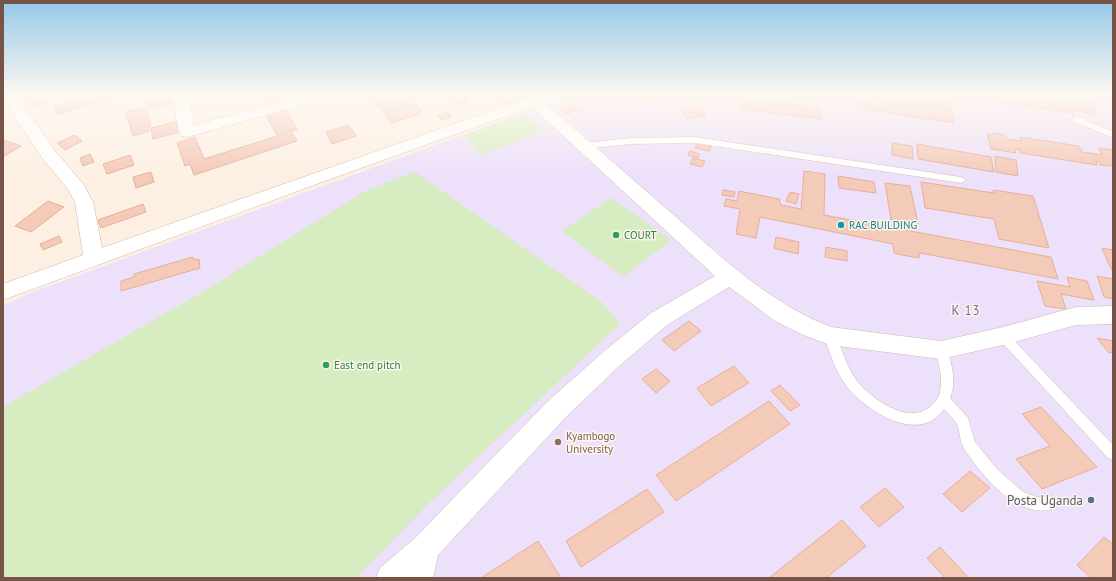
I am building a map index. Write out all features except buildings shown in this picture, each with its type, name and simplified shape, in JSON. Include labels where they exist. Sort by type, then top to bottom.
[{"type":"street","points":[[27,122],[49,155],[75,185],[84,202],[94,258]]},
{"type":"street","points":[[185,122],[187,132],[223,122]]},
{"type":"street","points":[[3,292],[475,122]]},
{"type":"street","points":[[557,122],[730,277],[783,315],[809,328],[830,336],[941,350],[1003,336],[1076,316],[1113,315]]},
{"type":"street","points":[[390,578],[425,548],[555,411],[610,360],[659,319],[730,277]]},
{"type":"street","points":[[419,578],[425,548]]},
{"type":"lane","points":[[1083,122],[1113,135]]},
{"type":"lane","points":[[584,146],[631,141],[695,140],[961,180]]},
{"type":"lane","points":[[830,336],[850,382],[869,401],[899,418],[918,419],[933,414],[944,400],[947,387],[947,377],[941,350]]},
{"type":"lane","points":[[1003,336],[1113,454]]},
{"type":"lane","points":[[944,400],[962,422],[969,445],[992,474],[1019,498],[1037,504],[1050,503]]},
{"type":"shaded area","name":"Kyambogo University","points":[[498,122],[1113,122],[1113,578],[3,578],[3,306],[30,293]]},
{"type":"green space","points":[[500,122],[534,122],[543,131],[481,155],[464,135]]},
{"type":"green space","name":"East end pitch","points":[[415,172],[603,303],[620,324],[430,502],[356,578],[3,578],[3,407],[204,291],[365,191]]},
{"type":"green space","name":"COURT","points":[[611,198],[671,240],[623,277],[562,231]]},
{"type":"place","name":"RAC BUILDING","points":[[841,225]]},
{"type":"place","name":"COURT","points":[[616,235]]},
{"type":"place","name":"East end pitch","points":[[326,365]]},
{"type":"place","name":"Kyambogo University","points":[[558,442]]},
{"type":"place","name":"Posta Uganda","points":[[1091,500]]},
{"type":"district","name":"K 13","points":[[966,310]]}]
